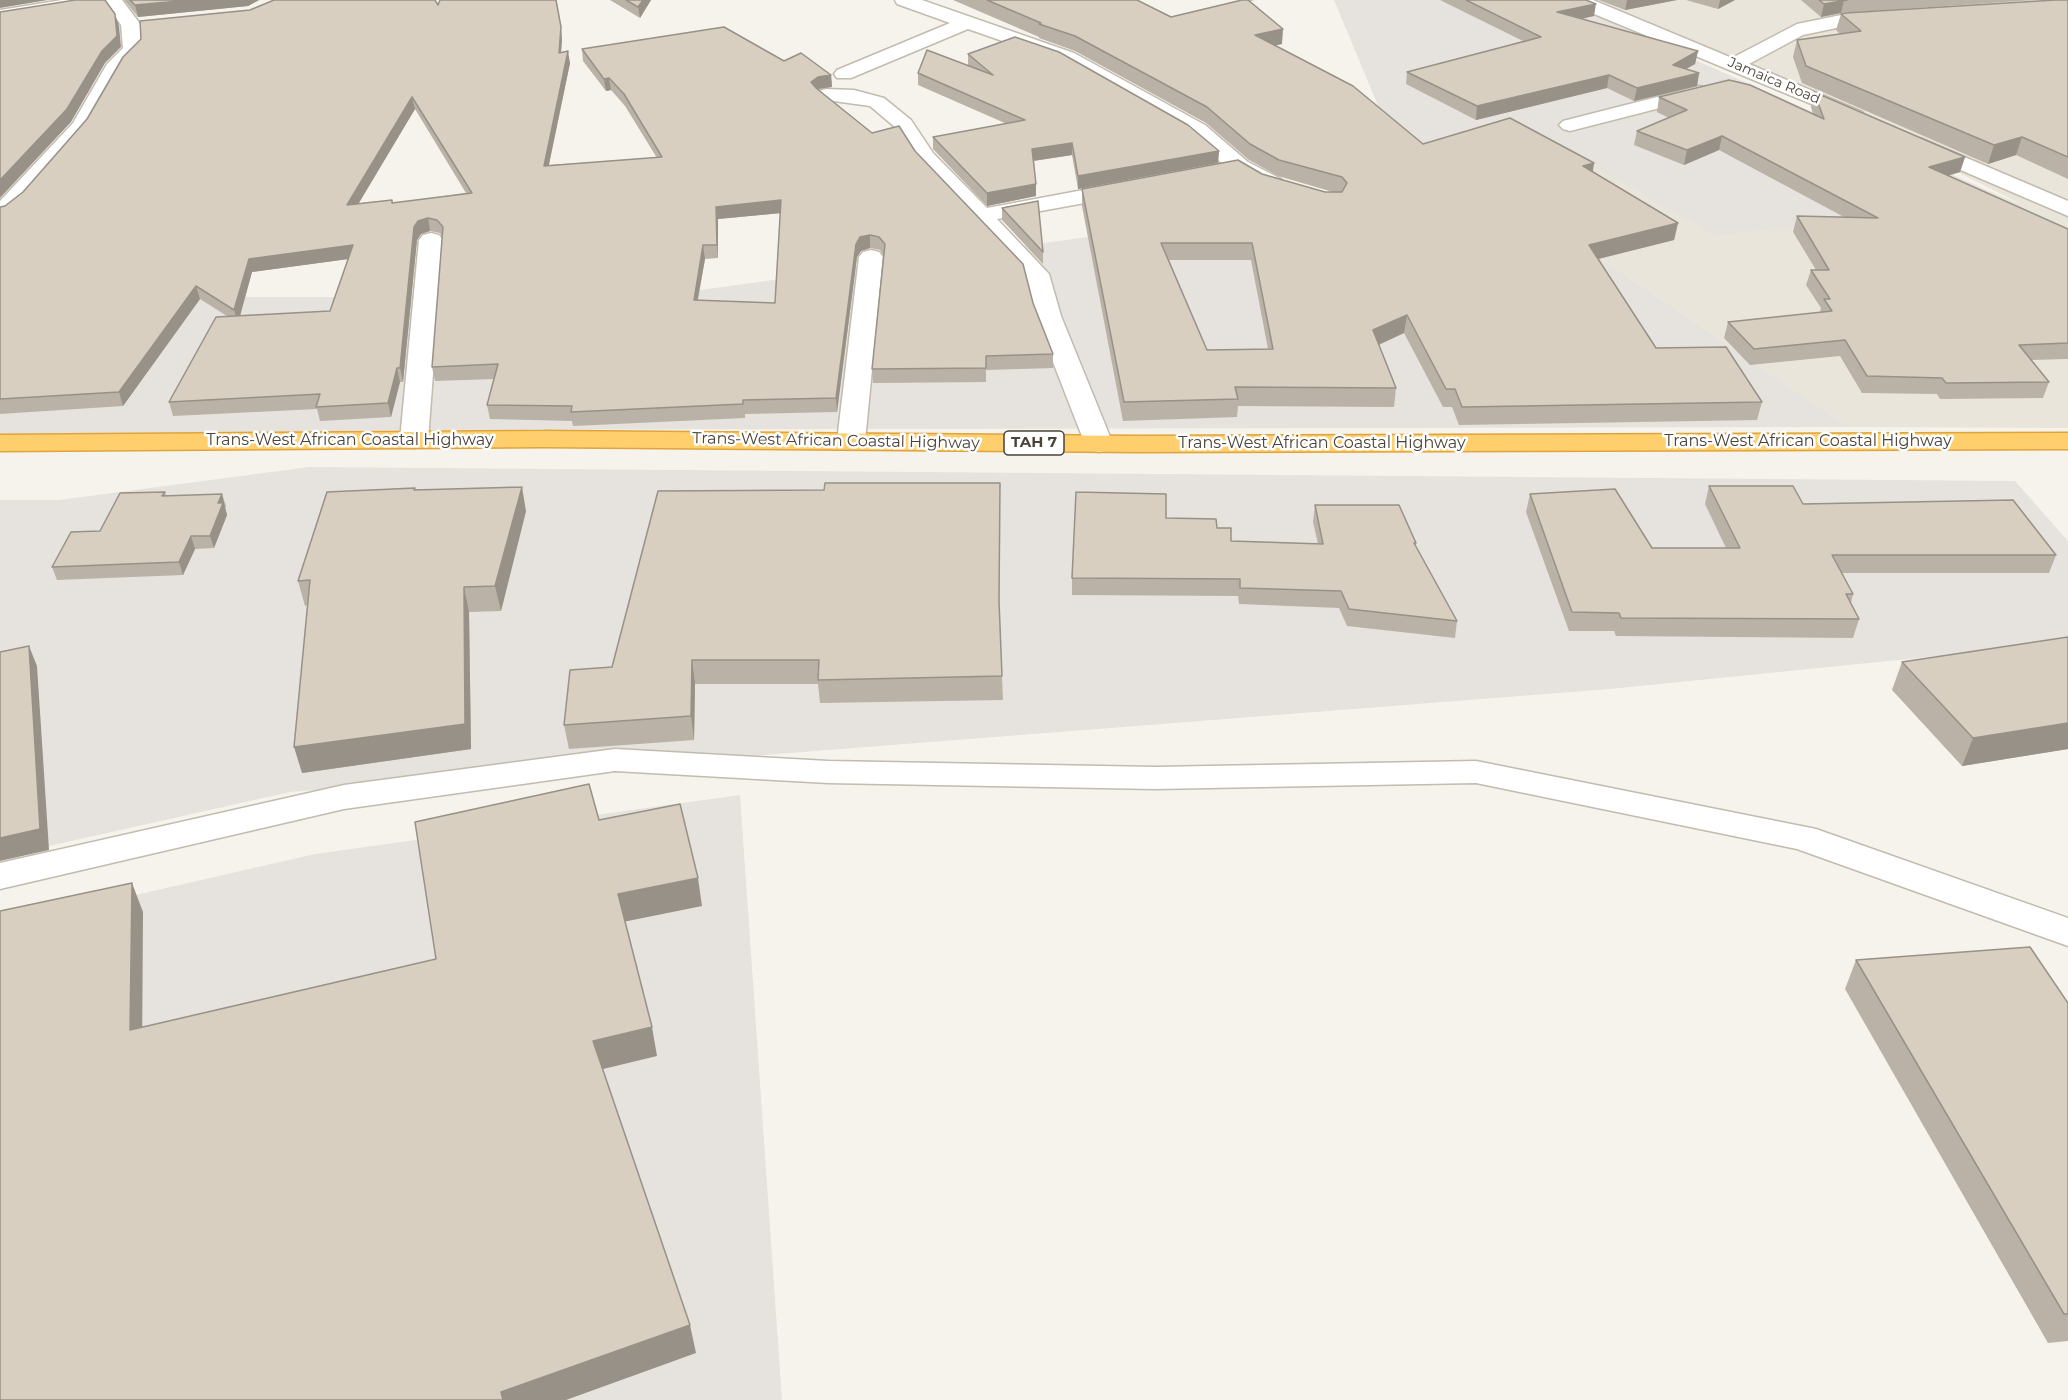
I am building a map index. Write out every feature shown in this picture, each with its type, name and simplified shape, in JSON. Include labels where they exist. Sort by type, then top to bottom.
[{"type":"highway","name":"Trans-West African Coastal Highway","points":[[0,443],[414,440],[1099,444],[2068,441]]},
{"type":"street","points":[[904,0],[1031,42],[1097,72],[1197,130],[1240,167],[1269,183],[1290,189]]},
{"type":"street","name":"Jamaica Road","points":[[1577,0],[1735,64],[1870,123]]},
{"type":"street","points":[[0,16],[101,1],[120,7],[131,25],[133,49],[117,64],[82,126],[18,198],[0,213]]},
{"type":"street","points":[[1735,64],[1797,30],[1841,21],[1898,18]]},
{"type":"street","points":[[131,25],[155,22]]},
{"type":"street","points":[[844,74],[968,22]]},
{"type":"street","points":[[1569,125],[1763,77]]},
{"type":"street","points":[[826,95],[854,96],[877,102],[904,124],[925,157],[984,215],[1037,274],[1048,316],[1099,444]]},
{"type":"street","points":[[1903,137],[2068,209]]},
{"type":"street","points":[[1217,172],[1240,167]]},
{"type":"street","points":[[984,215],[1147,185]]},
{"type":"street","points":[[414,440],[431,240]]},
{"type":"street","points":[[851,441],[871,257]]},
{"type":"street","points":[[0,876],[344,797],[615,760],[828,772],[1143,777],[1476,772],[1803,838],[2068,932]]},
{"type":"shaded area","points":[[1334,0],[1561,0],[1989,191],[1897,216],[1715,235],[1545,139],[1455,163],[1384,120]]},
{"type":"shaded area","points":[[1582,0],[2068,0],[2068,428],[1849,427],[1515,200],[1545,139],[1897,216],[1989,191],[2025,206],[1721,54]]},
{"type":"shaded area","points":[[1515,200],[1849,427],[381,430],[0,438],[0,307],[188,297],[649,297],[1095,236]]},
{"type":"shaded area","points":[[309,467],[2015,481],[2068,541],[2068,643],[1610,689],[290,792],[0,857],[0,500],[59,500]]},
{"type":"shaded area","points":[[740,795],[782,1400],[0,1400],[0,926],[315,854]]},
{"type":"building","points":[[75,0],[105,0],[115,14],[117,36],[102,51],[67,109],[0,180],[0,12]]},
{"type":"building","points":[[130,0],[190,0],[135,5]]},
{"type":"building","points":[[274,0],[435,0],[438,5],[440,0],[556,0],[561,27],[559,53],[568,51],[544,166],[662,157],[624,94],[609,78],[604,79],[582,49],[724,27],[784,61],[801,53],[831,75],[818,77],[811,82],[816,88],[872,133],[899,126],[915,151],[1023,264],[1033,303],[1053,354],[986,356],[986,368],[872,369],[885,244],[879,237],[870,235],[860,237],[856,244],[836,398],[743,400],[743,404],[571,412],[572,406],[487,405],[498,364],[432,367],[443,227],[437,220],[428,218],[418,221],[414,227],[400,368],[397,368],[388,403],[316,407],[320,394],[169,402],[216,317],[330,311],[353,245],[249,259],[234,310],[196,286],[119,392],[0,399],[0,207],[5,206],[23,192],[87,119],[123,57],[141,39],[140,21],[250,10]],"holes":[[[412,97],[472,193],[392,203],[392,200],[347,205]],[[781,200],[775,303],[694,300],[703,245],[717,245],[716,207]]]},
{"type":"building","points":[[626,0],[643,0],[638,7]]},
{"type":"building","points":[[987,0],[1137,0],[1171,17],[1248,0],[1283,29],[1255,35],[1353,86],[1423,144],[1510,118],[1594,163],[1583,166],[1678,223],[1589,245],[1656,348],[1726,347],[1762,402],[1462,407],[1455,389],[1446,389],[1407,315],[1373,330],[1396,388],[1235,387],[1238,399],[1124,402],[1082,189],[1238,160],[1262,174],[1325,192],[1342,192],[1347,183],[1342,177],[1279,160],[1250,144],[1207,107],[1075,36],[1039,24],[1041,23]],"holes":[[[1161,243],[1252,243],[1273,349],[1207,350]]]},
{"type":"building","points":[[1466,0],[1586,0],[1596,4],[1557,12],[1698,51],[1673,65],[1699,73],[1637,88],[1609,75],[1477,106],[1407,72],[1541,37]]},
{"type":"building","points":[[1819,0],[1847,0],[1824,4]]},
{"type":"building","points":[[2068,0],[2068,157],[2022,137],[1994,145],[1806,66],[1797,40],[1861,31],[1841,14],[1846,13]]},
{"type":"building","points":[[1015,37],[1059,52],[1188,125],[1219,151],[1078,176],[1072,143],[1032,149],[1036,184],[987,193],[933,137],[1025,120],[918,73],[927,50],[993,75],[968,54]]},
{"type":"building","points":[[1729,80],[1750,85],[1824,119],[1814,92],[1965,157],[1929,167],[2068,229],[2068,343],[2019,345],[2049,382],[1946,383],[1942,378],[1867,376],[1845,340],[1754,349],[1728,322],[1832,311],[1824,299],[1830,299],[1811,270],[1829,270],[1797,216],[1878,218],[1722,136],[1687,150],[1637,131],[1687,110],[1659,97]]},
{"type":"building","points":[[1038,201],[1043,252],[1002,208]]},
{"type":"building","points":[[825,483],[1000,483],[999,601],[1002,676],[818,680],[819,660],[692,660],[691,716],[564,725],[570,670],[612,667],[658,491],[824,490]]},
{"type":"building","points":[[1709,486],[1793,486],[1803,504],[2013,500],[2056,555],[1832,555],[1853,594],[1846,594],[1859,619],[1621,618],[1619,613],[1572,612],[1530,494],[1615,489],[1652,548],[1740,548]]},
{"type":"building","points":[[522,487],[495,586],[464,587],[465,724],[294,747],[310,580],[298,581],[327,492]]},
{"type":"building","points":[[165,492],[162,496],[222,494],[218,503],[223,503],[210,536],[191,536],[179,562],[52,567],[71,532],[100,531],[120,493]]},
{"type":"building","points":[[1076,492],[1166,494],[1166,518],[1216,519],[1217,528],[1231,528],[1231,541],[1323,544],[1315,505],[1399,505],[1416,543],[1414,543],[1457,621],[1349,609],[1341,591],[1240,588],[1240,579],[1072,578]]},
{"type":"building","points":[[2068,637],[2068,723],[1973,738],[1902,662]]},
{"type":"building","points":[[29,646],[40,829],[0,838],[0,652]]},
{"type":"building","points":[[589,784],[599,820],[680,804],[698,878],[618,894],[652,1027],[593,1041],[690,1325],[501,1392],[503,1400],[0,1400],[0,911],[132,883],[130,1030],[436,959],[415,822]]},
{"type":"building","points":[[2030,947],[2068,1003],[2068,1314],[2064,1314],[1856,960]]}]
